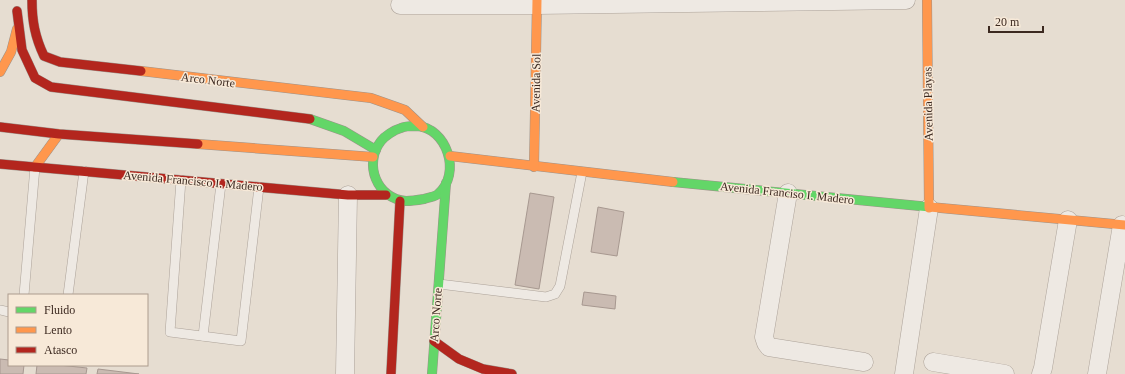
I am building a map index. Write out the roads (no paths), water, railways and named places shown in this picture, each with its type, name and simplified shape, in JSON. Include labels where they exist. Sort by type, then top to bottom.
[{"type":"main road","points":[[17,0],[22,50],[35,78],[51,87],[309,119],[327,124],[356,136],[374,153]]},
{"type":"main road","name":"Arco Norte","points":[[32,0],[32,26],[37,42],[44,56],[60,62],[371,98],[405,110],[423,127]]},
{"type":"main road","name":"Avenida Playas","points":[[927,0],[929,208]]},
{"type":"main road","name":"Avenida Sol","points":[[534,167],[537,3]]},
{"type":"main road","points":[[0,72],[11,52],[18,22]]},
{"type":"main road","points":[[0,127],[59,134],[374,153]]},
{"type":"main road","points":[[402,127],[423,127],[441,138],[450,156],[451,170],[446,183],[438,194],[417,200],[400,201],[386,195],[377,184],[373,171],[374,153],[381,141],[402,127]]},
{"type":"main road","points":[[35,167],[59,134]]},
{"type":"main road","name":"Avenida Franciso I. Madero","points":[[450,156],[534,167],[929,208],[1123,225]]},
{"type":"main road","name":"Avenida Francisco I. Madero","points":[[0,164],[348,195],[386,195]]},
{"type":"main road","name":"Arco Norte","points":[[432,374],[446,183]]},
{"type":"main road","points":[[391,374],[400,201]]},
{"type":"main road","points":[[434,341],[459,359],[483,369],[512,374]]},
{"type":"street","points":[[400,4],[906,0]]},
{"type":"street","points":[[788,193],[764,337],[766,343],[769,346],[864,362]]},
{"type":"street","points":[[345,374],[348,195]]},
{"type":"street","points":[[904,374],[929,208]]},
{"type":"street","points":[[1041,374],[1068,220]]},
{"type":"street","points":[[1098,374],[1123,225]]},
{"type":"street","points":[[933,362],[1005,374]]},
{"type":"lane","points":[[24,294],[35,167]]},
{"type":"lane","points":[[68,294],[84,171]]},
{"type":"lane","points":[[438,284],[546,297],[555,294],[560,286],[582,172]]},
{"type":"lane","points":[[181,180],[170,332],[241,341],[259,187]]},
{"type":"lane","points":[[203,336],[221,184]]}]
